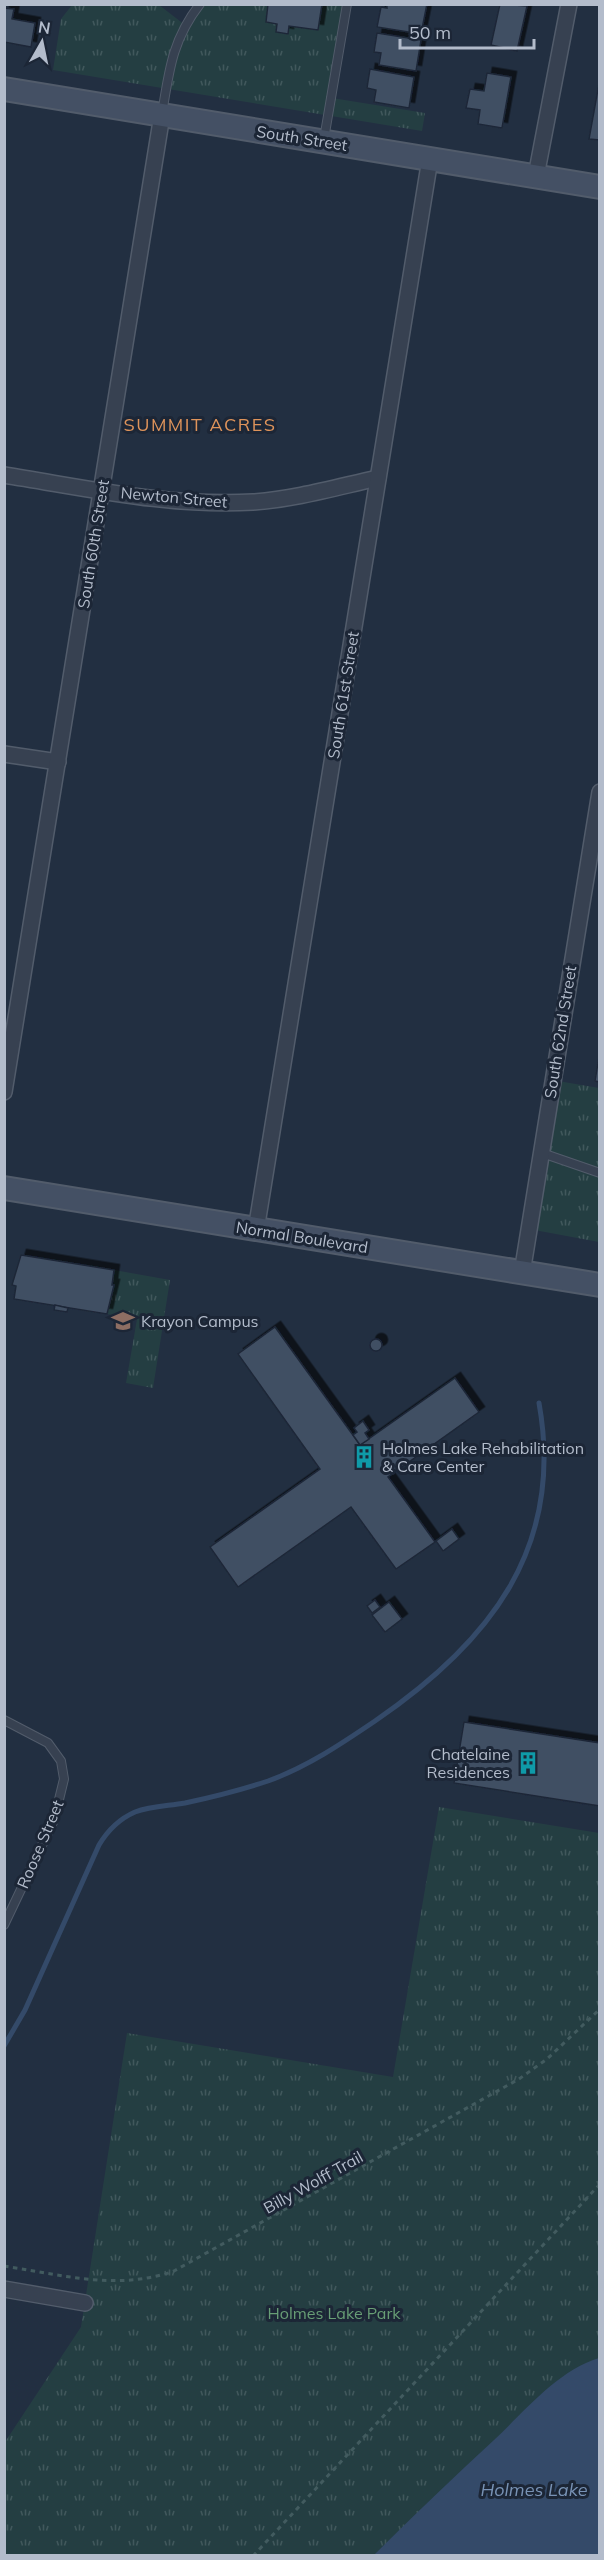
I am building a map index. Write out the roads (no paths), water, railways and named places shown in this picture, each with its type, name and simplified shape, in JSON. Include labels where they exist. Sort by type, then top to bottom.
[{"type":"main road","name":"South Street","points":[[4,89],[600,187]]},
{"type":"main road","name":"Normal Boulevard","points":[[4,1188],[600,1285]]},
{"type":"street","points":[[536,176],[569,4]]},
{"type":"street","name":"South 60th Street","points":[[4,1092],[162,115]]},
{"type":"street","name":"South 61st Street","points":[[256,1230],[430,159]]},
{"type":"street","name":"Newton Street","points":[[4,475],[165,500],[210,503],[255,502],[300,496],[378,478]]},
{"type":"street","points":[[4,754],[58,762]]},
{"type":"street","name":"South 62nd Street","points":[[522,1273],[600,792]]},
{"type":"street","points":[[4,2289],[85,2303]]},
{"type":"lane","name":"South 60th Street","points":[[162,115],[175,44],[181,31],[200,4]]},
{"type":"lane","points":[[324,142],[347,4]]},
{"type":"lane","points":[[541,1152],[600,1173]]},
{"type":"lane","name":"Roose Street","points":[[4,1720],[48,1743],[61,1761],[64,1779],[54,1820],[4,1925]]},
{"type":"water","name":"Holmes Lake","points":[[599,2358],[599,2555],[374,2555],[542,2393],[569,2372]]},
{"type":"waterway","points":[[4,2046],[25,2010],[99,1845],[114,1826],[129,1815],[141,1810],[185,1803],[237,1790],[268,1781],[310,1762],[362,1730],[416,1691],[452,1659],[484,1624],[510,1587],[529,1547],[540,1503],[544,1455],[539,1403]]},
{"type":"place","name":"Krayon Campus","points":[[123,1321]]},
{"type":"place","name":"Holmes Lake Rehabilitation & Care Center","points":[[364,1457]]},
{"type":"place","name":"Chatelaine Residences","points":[[528,1763]]},
{"type":"district","name":"SUMMIT ACRES","points":[[200,425]]},
{"type":"park label","name":"Holmes Lake Park","points":[[334,2313]]}]
